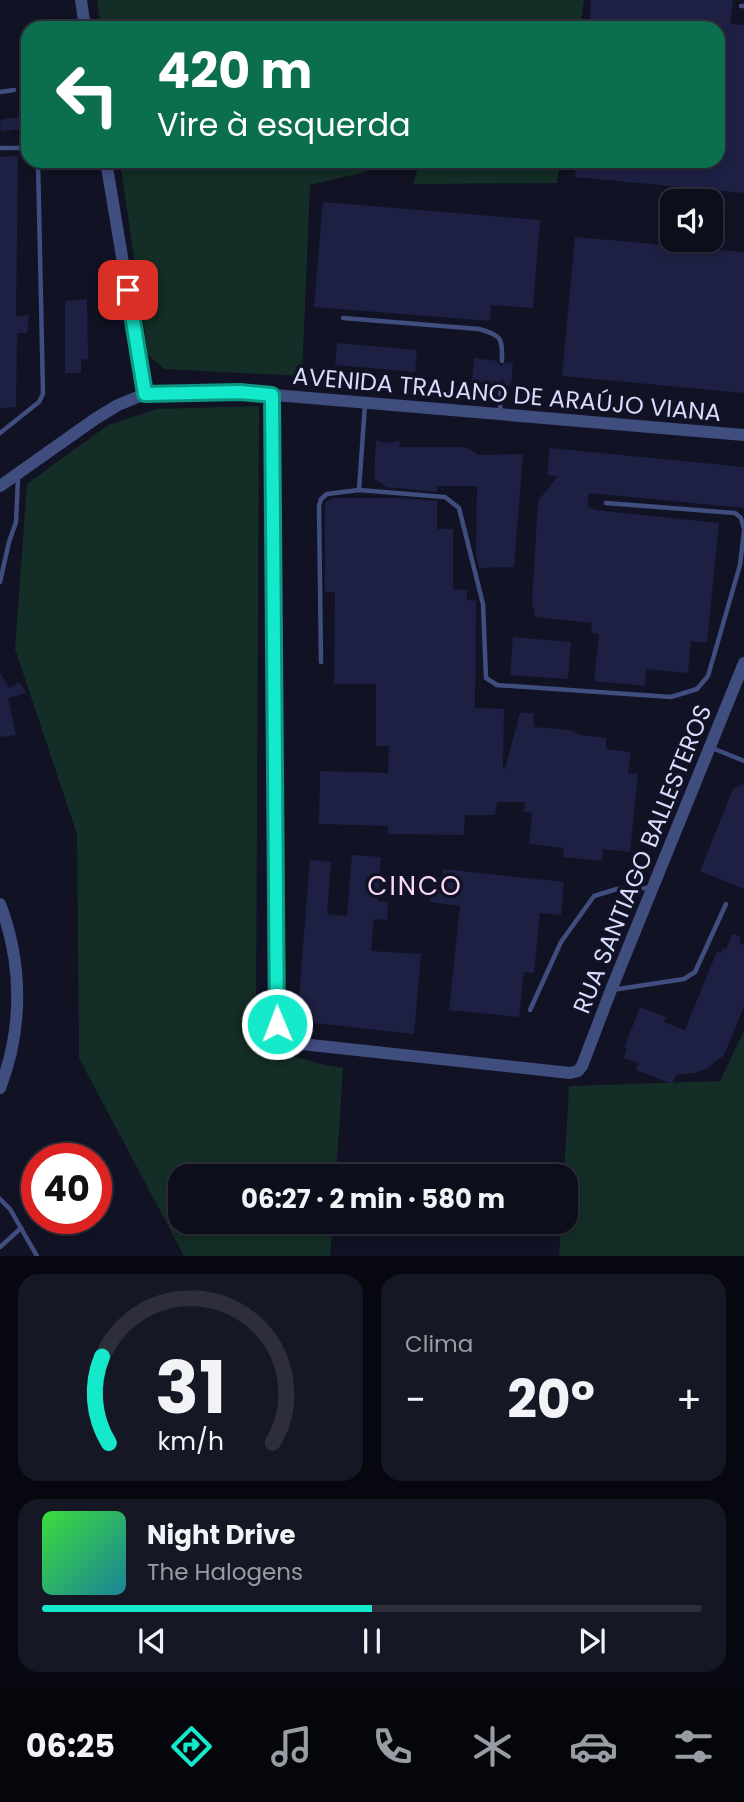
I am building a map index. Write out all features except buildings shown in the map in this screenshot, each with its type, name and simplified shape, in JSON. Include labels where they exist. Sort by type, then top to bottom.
[{"type":"street","points":[[81,0],[84,21]]},
{"type":"street","points":[[107,168],[145,394]]},
{"type":"street","name":"AVENIDA TRAJANO DE ARAÚJO VIANA","points":[[0,486],[94,419],[145,394],[240,392],[744,435]]},
{"type":"street","name":"RUA SANTIAGO BALLESTEROS","points":[[272,395],[277,1024],[284,1037],[292,1044],[570,1073],[578,1071],[744,663]]},
{"type":"street","points":[[0,904],[13,953],[18,989],[16,1029],[0,1088]]},
{"type":"lane","points":[[0,92],[14,90]]},
{"type":"lane","points":[[0,148],[21,148]]},
{"type":"lane","points":[[0,433],[39,402],[43,394],[38,168]]},
{"type":"lane","points":[[344,318],[479,329],[497,334],[502,342],[502,361]]},
{"type":"lane","points":[[500,414],[501,384]]},
{"type":"lane","points":[[359,490],[365,403]]},
{"type":"lane","points":[[0,582],[16,522],[18,473]]},
{"type":"lane","points":[[321,662],[319,506],[321,499],[327,494],[359,490],[445,497],[459,508],[483,604],[486,678],[497,685],[671,697],[697,689],[708,676],[742,565],[744,530],[741,518],[735,513],[606,503]]},
{"type":"lane","points":[[710,747],[744,761]]},
{"type":"lane","points":[[530,1010],[561,942],[594,896],[617,889],[652,888]]},
{"type":"lane","points":[[611,990],[684,979],[695,972],[726,904]]},
{"type":"lane","points":[[0,1199],[10,1209],[21,1228],[0,1247]]},
{"type":"lane","points":[[24,1234],[37,1256]]},
{"type":"green space","points":[[97,0],[584,0],[581,21],[100,21]]},
{"type":"green space","points":[[121,168],[367,168],[366,172],[310,185],[302,376],[164,369],[148,355]]},
{"type":"green space","points":[[418,168],[559,168],[557,183],[413,184]]},
{"type":"green space","points":[[259,406],[256,1017],[278,1052],[343,1068],[337,1164],[168,1164],[168,1226],[79,1058],[77,834],[15,649],[27,484],[108,425],[157,409]]},
{"type":"green space","points":[[744,1031],[744,1256],[559,1256],[560,1234],[578,1234],[578,1164],[565,1164],[569,1086],[720,1081]]},
{"type":"green space","points":[[172,1234],[332,1234],[330,1256],[184,1256]]},
{"type":"district","name":"CINCO","points":[[415,886]]},
{"type":"route","points":[[128,290],[145,394],[240,392],[272,395],[277,1024]]}]
